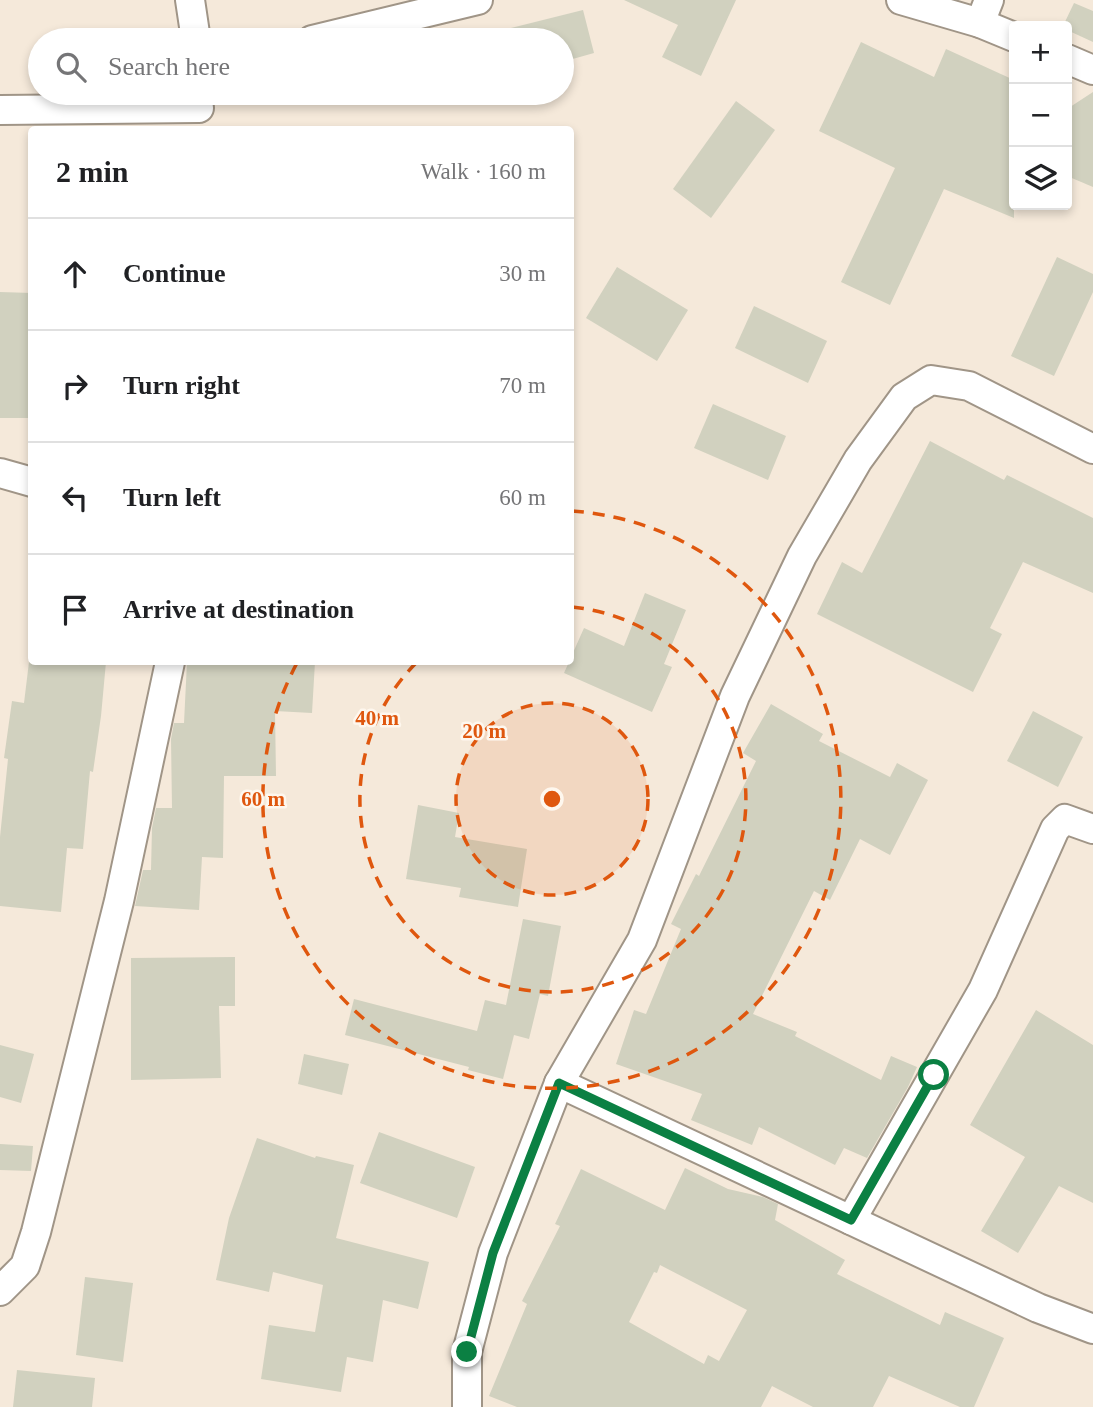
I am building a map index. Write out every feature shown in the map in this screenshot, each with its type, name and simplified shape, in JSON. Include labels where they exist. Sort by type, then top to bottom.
[{"type":"street","points":[[190,0],[194,28]]},
{"type":"street","points":[[362,28],[478,0]]},
{"type":"street","points":[[901,0],[984,12],[1009,33]]},
{"type":"street","points":[[1072,61],[1093,70]]},
{"type":"street","points":[[0,110],[200,110]]},
{"type":"street","points":[[467,1407],[467,1352],[493,1253],[559,1083],[642,940],[735,696],[802,556],[858,460],[904,397],[931,380],[969,386],[1093,449]]},
{"type":"street","points":[[0,473],[28,481]]},
{"type":"street","points":[[4,1285],[25,1266],[36,1232],[119,901],[169,665]]},
{"type":"street","points":[[851,1220],[983,990],[1055,829],[1065,819],[1093,829]]},
{"type":"street","points":[[559,1083],[1038,1308],[1093,1329]]},
{"type":"building","points":[[624,0],[736,0],[701,76],[662,57],[678,25]]},
{"type":"building","points":[[1074,3],[1093,11],[1093,42],[1072,32],[1072,21],[1065,21]]},
{"type":"building","points":[[583,10],[594,53],[574,59],[574,28],[511,28]]},
{"type":"building","points":[[861,42],[934,77],[946,49],[1009,78],[1009,210],[1014,210],[1014,218],[944,189],[890,305],[841,282],[895,168],[819,131]]},
{"type":"building","points":[[1093,92],[1093,187],[1072,178],[1072,106]]},
{"type":"building","points":[[736,101],[775,130],[711,218],[673,189]]},
{"type":"building","points":[[1057,257],[1093,274],[1093,292],[1054,376],[1011,356]]},
{"type":"building","points":[[617,267],[688,310],[657,361],[586,318]]},
{"type":"building","points":[[0,292],[28,293],[28,418],[0,418]]},
{"type":"building","points":[[754,306],[827,341],[808,383],[735,348]]},
{"type":"building","points":[[713,404],[786,436],[768,480],[694,448]]},
{"type":"building","points":[[930,441],[1004,480],[1007,475],[1093,518],[1093,593],[1023,562],[990,628],[1002,634],[973,692],[817,614],[842,562],[862,573]]},
{"type":"building","points":[[645,593],[686,610],[664,664],[672,667],[652,712],[564,673],[568,665],[574,665],[574,650],[584,628],[624,646]]},
{"type":"building","points":[[29,665],[106,665],[93,772],[90,771],[83,849],[67,848],[61,912],[0,906],[0,837],[8,759],[4,758],[12,701],[24,703]]},
{"type":"building","points":[[187,665],[315,665],[312,713],[275,711],[276,776],[224,776],[223,858],[202,857],[199,910],[135,906],[143,870],[151,870],[152,828],[156,808],[172,808],[171,739],[174,723],[184,723]]},
{"type":"building","points":[[771,704],[823,734],[819,741],[890,777],[897,763],[928,780],[890,855],[860,839],[830,900],[814,891],[753,1014],[797,1032],[795,1036],[881,1080],[891,1056],[917,1067],[867,1158],[844,1148],[835,1165],[759,1127],[752,1145],[691,1120],[702,1094],[616,1064],[634,1010],[646,1014],[681,929],[671,924],[696,874],[699,876],[756,761],[743,753]]},
{"type":"building","points":[[1033,711],[1083,737],[1058,787],[1007,761]]},
{"type":"building","points":[[418,805],[459,813],[455,837],[527,849],[518,907],[459,897],[461,888],[406,879]]},
{"type":"building","points":[[523,919],[561,926],[548,996],[540,994],[529,1039],[514,1035],[503,1079],[468,1070],[469,1067],[345,1035],[354,999],[477,1031],[485,1000],[506,1005]]},
{"type":"building","points":[[235,957],[235,1006],[219,1006],[221,1078],[131,1080],[131,958]]},
{"type":"building","points":[[1036,1010],[1093,1045],[1093,1203],[1059,1186],[1018,1253],[981,1231],[1025,1157],[970,1125]]},
{"type":"building","points":[[0,1045],[34,1054],[21,1103],[0,1097]]},
{"type":"building","points":[[304,1054],[349,1064],[342,1095],[298,1084]]},
{"type":"building","points":[[379,1132],[475,1167],[457,1218],[360,1183]]},
{"type":"building","points":[[257,1138],[315,1158],[316,1156],[354,1165],[336,1238],[429,1262],[418,1309],[383,1300],[373,1362],[347,1357],[341,1392],[261,1379],[269,1325],[315,1332],[323,1285],[273,1272],[269,1292],[216,1280],[229,1218]]},
{"type":"building","points":[[0,1144],[33,1146],[31,1171],[0,1170]]},
{"type":"building","points":[[685,1168],[728,1189],[763,1197],[778,1204],[775,1220],[845,1260],[837,1274],[940,1325],[945,1312],[1004,1338],[974,1407],[960,1407],[889,1376],[873,1407],[813,1407],[772,1386],[761,1407],[517,1407],[489,1396],[527,1304],[522,1301],[560,1226],[555,1224],[581,1169],[665,1210]],"holes":[[[660,1265],[747,1310],[719,1361],[708,1355],[704,1364],[629,1322]]]},
{"type":"building","points":[[85,1277],[133,1283],[123,1362],[76,1355]]},
{"type":"building","points":[[17,1370],[95,1378],[92,1407],[13,1407]]},
{"type":"route","points":[[467,1352],[493,1253],[559,1083],[851,1220],[934,1075]]}]
